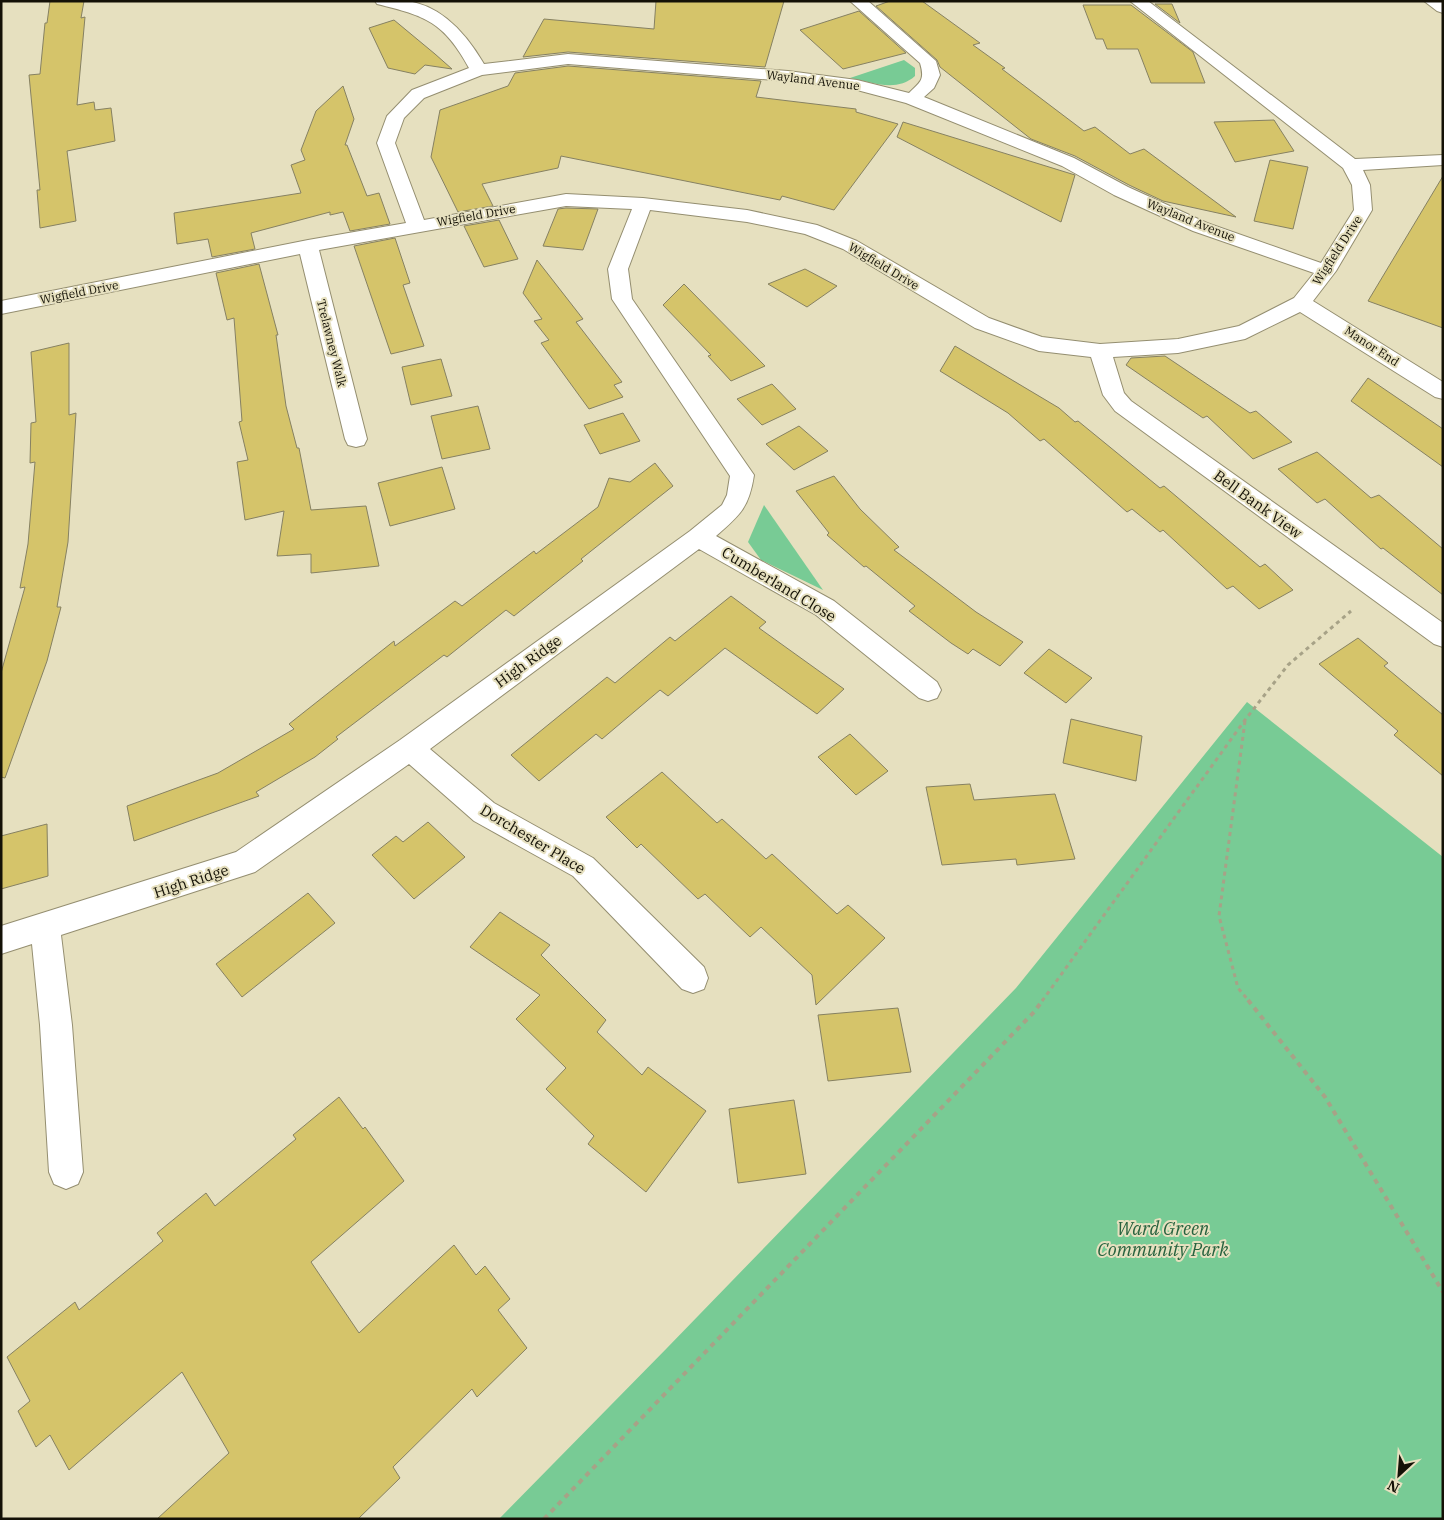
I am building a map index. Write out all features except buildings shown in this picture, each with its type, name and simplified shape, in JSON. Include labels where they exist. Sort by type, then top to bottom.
[{"type":"street","points":[[382,1],[406,4],[433,15],[456,34],[479,70]]},
{"type":"street","points":[[858,1],[928,61],[932,75],[928,84],[912,99]]},
{"type":"street","name":"Wigfield Drive","points":[[1,308],[308,246],[566,200],[643,204],[747,216],[810,229],[850,245],[982,323],[1039,344],[1100,351],[1178,346],[1245,332],[1301,302],[1326,271],[1363,210],[1362,184],[1351,165],[1138,1]]},
{"type":"street","points":[[1432,1],[1443,8]]},
{"type":"street","name":"Wayland Avenue","points":[[416,226],[386,143],[396,116],[418,94],[479,70],[568,59],[788,76],[857,85],[912,99],[990,128],[1068,162],[1121,191],[1200,227],[1326,271]]},
{"type":"street","points":[[1351,165],[1443,160]]},
{"type":"street","name":"High Ridge","points":[[1,940],[245,863],[410,748],[698,537],[730,511],[739,495],[742,476],[622,299],[618,269],[643,204]]},
{"type":"street","name":"Trelawney Walk","points":[[308,246],[356,439]]},
{"type":"street","name":"Manor End","points":[[1301,302],[1443,392]]},
{"type":"street","name":"Bell Bank View","points":[[1100,351],[1114,395],[1123,406],[1443,637]]},
{"type":"street","name":"Cumberland Close","points":[[698,537],[825,608],[928,690]]},
{"type":"street","name":"Dorchester Place","points":[[410,748],[484,812],[583,867],[693,978]]},
{"type":"street","points":[[45,927],[56,1025],[66,1172]]},
{"type":"path","points":[[544,1519],[1034,1012],[1245,720],[1288,665],[1376,589]]},
{"type":"path","points":[[1245,720],[1218,916],[1238,988],[1324,1097],[1443,1292]]},
{"type":"green space","points":[[904,60],[915,68],[915,76],[900,84],[875,84],[850,78]]},
{"type":"green space","points":[[764,505],[823,590],[761,560],[748,542]]},
{"type":"green space","name":"Ward Green Community Park","points":[[1247,702],[1443,857],[1443,1519],[499,1519],[1016,988]]}]
